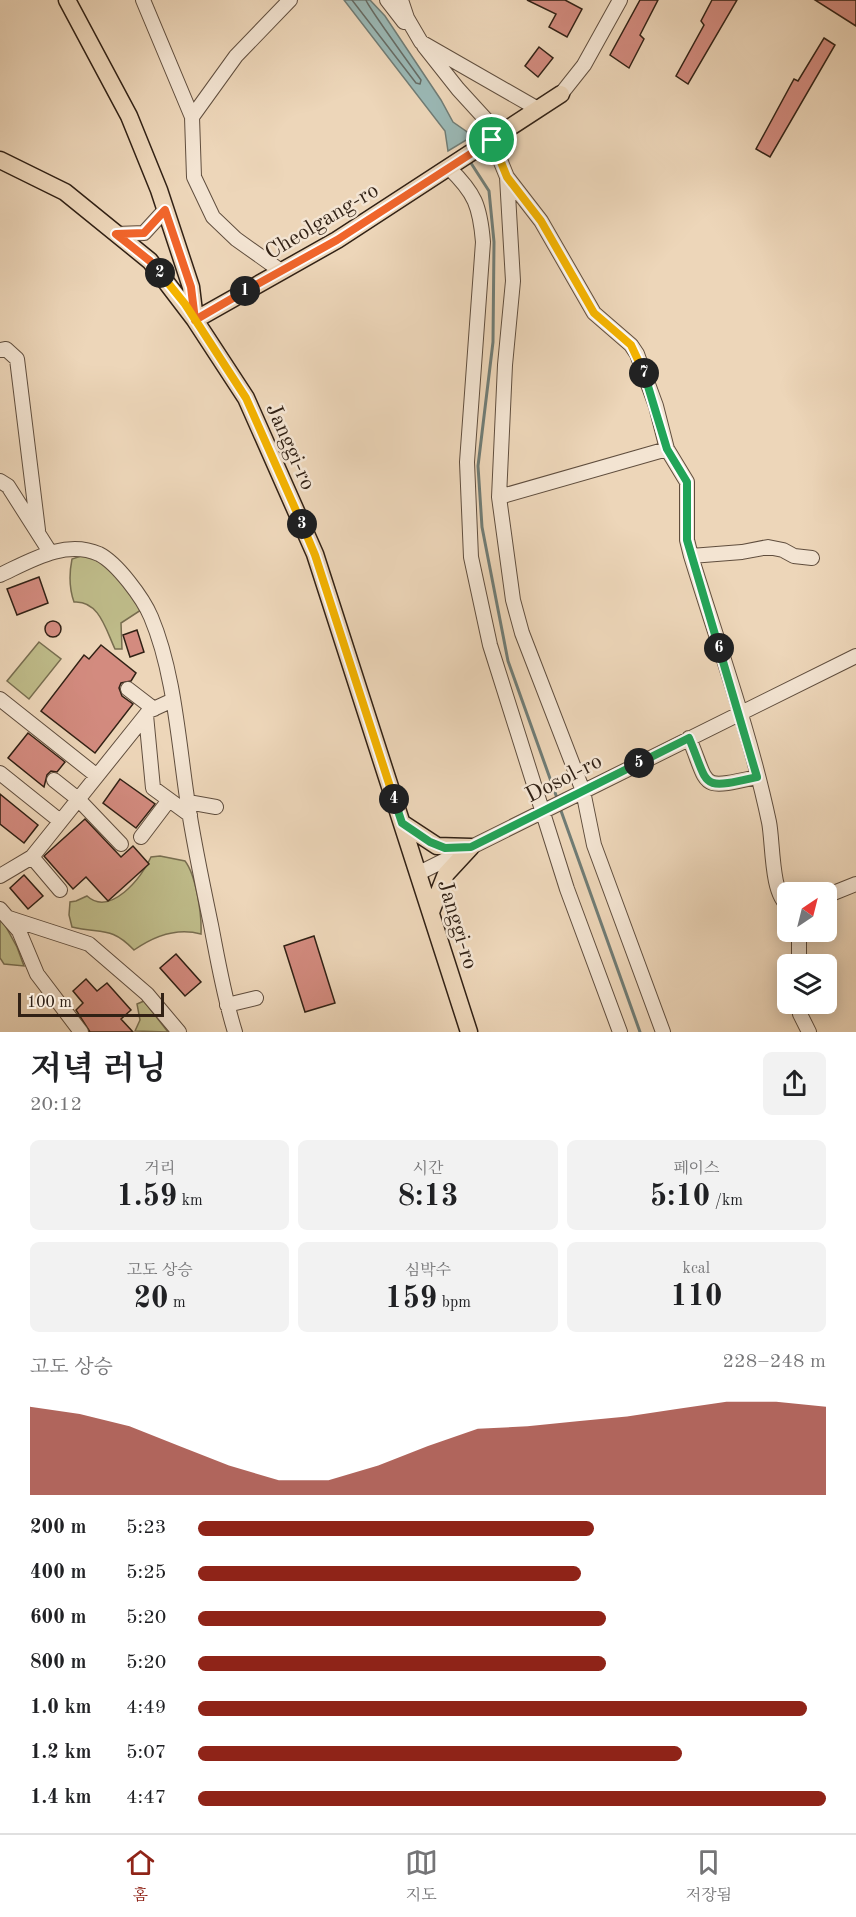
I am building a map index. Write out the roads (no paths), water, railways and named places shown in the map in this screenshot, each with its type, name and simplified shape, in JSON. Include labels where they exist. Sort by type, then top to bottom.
[{"type":"main road","name":"Janggi-ro","points":[[68,0],[129,116],[165,210],[191,287],[195,320],[246,398],[315,555],[469,1032]]},
{"type":"main road","name":"Cheolgang-ro","points":[[195,320],[337,240],[561,94]]},
{"type":"main road","points":[[0,160],[65,192],[150,261],[195,320]]},
{"type":"main road","points":[[402,823],[437,846],[471,847]]},
{"type":"main road","points":[[431,912],[446,874],[471,847]]},
{"type":"street","points":[[143,0],[192,117],[194,177],[213,217],[236,239],[281,271]]},
{"type":"street","points":[[387,0],[441,68],[492,140],[507,177],[541,221],[594,313],[631,345],[637,354],[656,406],[667,449],[687,482],[687,540],[757,777],[770,830],[777,884]]},
{"type":"street","points":[[401,0],[407,18],[421,42],[538,109]]},
{"type":"street","points":[[561,94],[584,65],[620,0]]},
{"type":"street","points":[[192,117],[236,56],[281,3]]},
{"type":"street","points":[[450,166],[474,196],[479,207],[483,242],[467,462],[471,556],[490,645],[546,809],[582,930],[620,1032]]},
{"type":"street","points":[[507,177],[513,281],[505,365],[499,497],[513,600],[522,633],[579,793],[594,845],[663,1032]]},
{"type":"street","points":[[116,234],[144,233],[165,210]]},
{"type":"street","points":[[0,350],[6,349],[17,359],[38,530]]},
{"type":"street","points":[[499,497],[667,449]]},
{"type":"street","points":[[0,480],[8,486],[50,552]]},
{"type":"street","points":[[691,556],[742,552],[768,547],[783,550],[794,556],[812,558]]},
{"type":"street","points":[[0,575],[50,552],[79,550],[99,554],[112,563],[132,586],[150,616],[173,700],[189,809],[226,1005],[235,1032]]},
{"type":"street","name":"Dosol-ro","points":[[419,873],[856,656]]},
{"type":"street","points":[[128,689],[150,712],[153,788],[169,800],[189,809],[216,807]]},
{"type":"street","points":[[0,699],[97,776]]},
{"type":"street","points":[[0,876],[32,857],[150,712],[173,700]]},
{"type":"street","points":[[689,738],[700,771],[709,782],[718,785],[757,777]]},
{"type":"street","points":[[0,773],[60,821]]},
{"type":"street","points":[[54,780],[78,799],[121,844]]},
{"type":"street","points":[[147,836],[169,800]]},
{"type":"street","points":[[32,857],[60,890]]},
{"type":"street","points":[[837,892],[856,884]]},
{"type":"street","points":[[4,913],[20,932],[37,974],[68,1005],[81,1032]]},
{"type":"street","points":[[4,913],[89,944],[147,994],[179,1032]]},
{"type":"street","points":[[226,1005],[256,998]]},
{"type":"street","points":[[800,1014],[809,1032]]},
{"type":"water","points":[[344,0],[370,0],[385,16],[453,122],[473,136],[448,151],[445,131]]},
{"type":"waterway","points":[[469,160],[489,191],[494,242],[493,342],[478,466],[482,527],[508,661],[557,798]]},
{"type":"waterway","points":[[560,808],[640,1032]]}]
